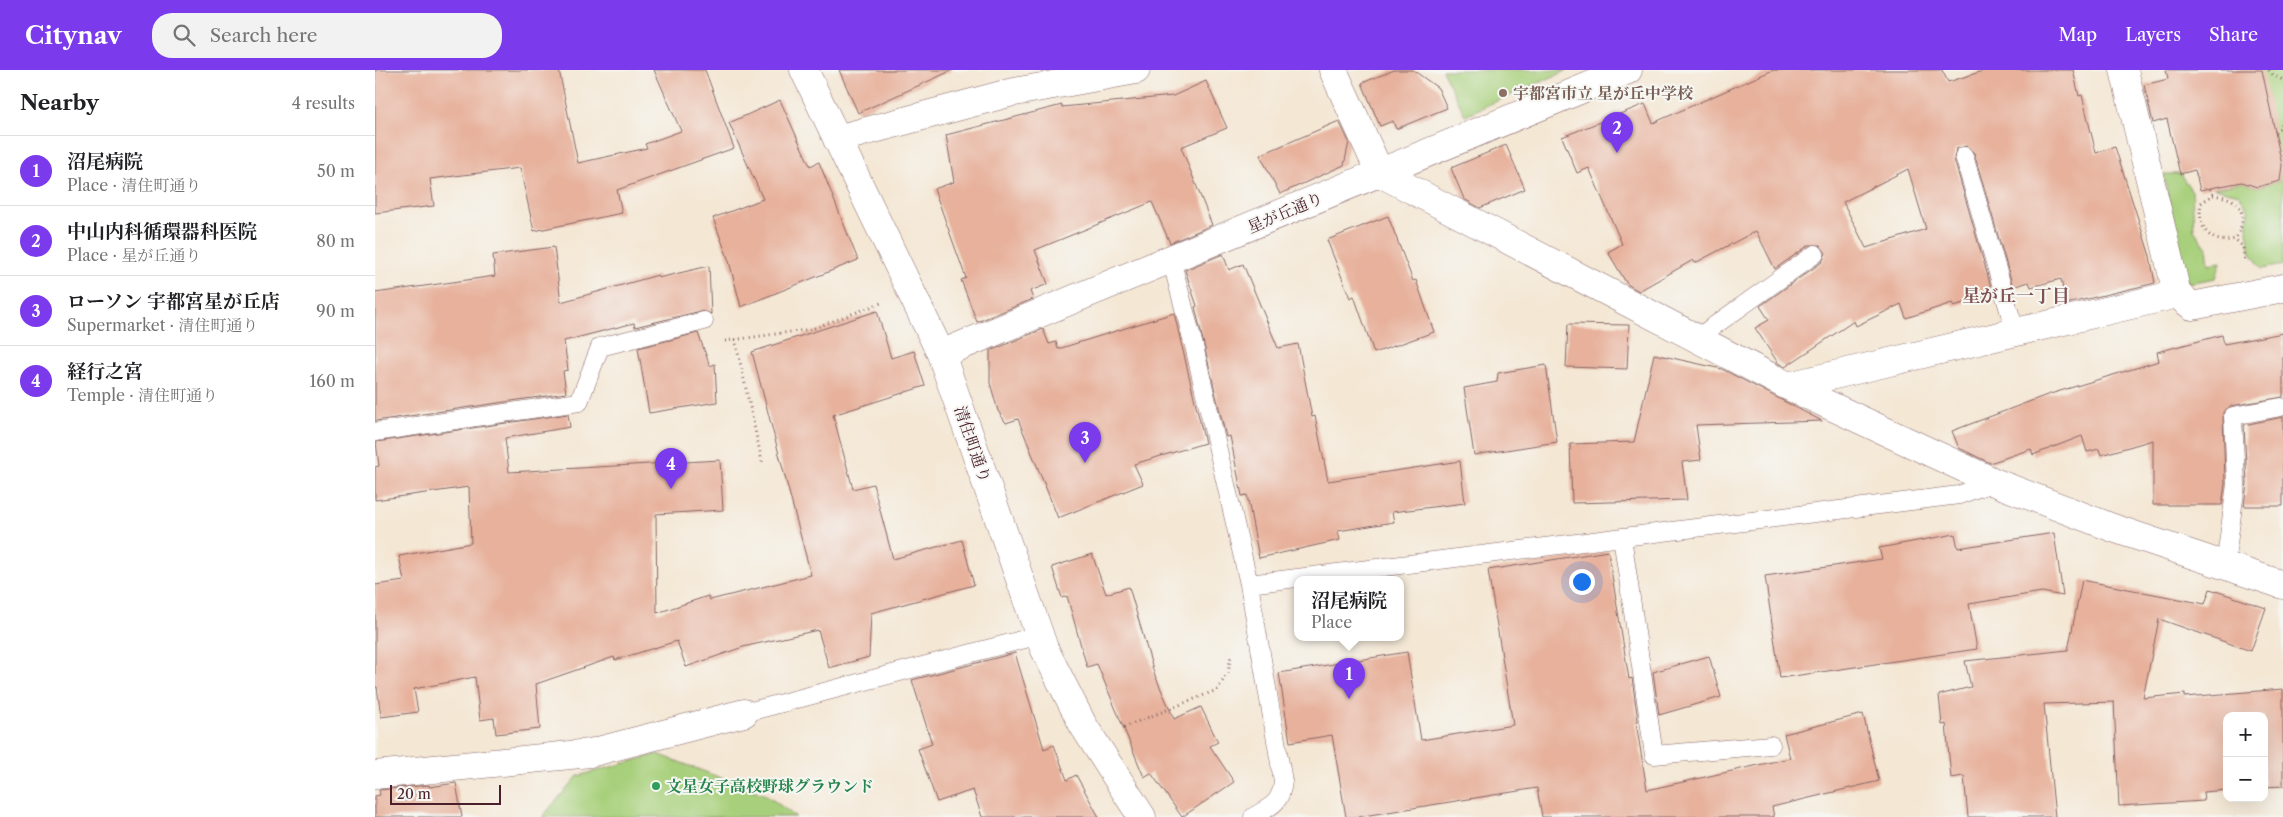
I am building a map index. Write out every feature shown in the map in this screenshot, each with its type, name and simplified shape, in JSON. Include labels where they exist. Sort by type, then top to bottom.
[{"type":"street","name":"清住町通り","points":[[804,70],[941,354],[1040,635],[1062,685],[1093,742],[1142,817]]},
{"type":"street","points":[[837,139],[1009,92],[1136,70]]},
{"type":"street","points":[[1333,70],[1380,173],[1788,386],[1994,482],[2113,528],[2283,585]]},
{"type":"street","name":"星が丘通り","points":[[941,354],[1628,70]]},
{"type":"street","points":[[1788,386],[2169,296],[2175,285],[2124,70]]},
{"type":"street","points":[[2173,291],[2192,306],[2283,288]]},
{"type":"street","points":[[375,775],[589,754],[744,713]]},
{"type":"lane","points":[[1965,156],[2015,331]]},
{"type":"lane","points":[[1697,338],[1815,254]]},
{"type":"lane","points":[[1171,260],[1194,346],[1249,584],[1283,781],[1282,794],[1275,803],[1253,817]]},
{"type":"lane","points":[[375,432],[579,402],[600,347],[704,321]]},
{"type":"lane","points":[[2225,566],[2236,484],[2233,416],[2281,407]]},
{"type":"lane","points":[[1312,576],[1959,495],[1994,482]]},
{"type":"lane","points":[[1622,537],[1654,755],[1771,746]]},
{"type":"lane","points":[[1249,584],[1294,578]]},
{"type":"lane","points":[[744,713],[1040,635]]},
{"type":"path","points":[[2269,70],[2273,75],[2283,80]]},
{"type":"path","points":[[2275,132],[2281,127],[2283,118]]},
{"type":"path","points":[[2210,189],[2213,195]]},
{"type":"path","points":[[2213,195],[2232,200],[2240,208],[2243,219],[2240,232],[2235,238],[2226,241],[2207,233],[2199,216],[2201,203],[2213,195]]},
{"type":"path","points":[[2235,238],[2243,246],[2245,261],[2249,269]]},
{"type":"path","points":[[716,343],[812,329],[912,292]]},
{"type":"path","points":[[735,339],[763,466]]},
{"type":"path","points":[[1093,742],[1130,724],[1217,690],[1227,673],[1232,648]]},
{"type":"green space","points":[[1442,70],[1568,70],[1465,115]]},
{"type":"green space","points":[[2235,70],[2283,70],[2283,265],[2262,269],[2251,253],[2247,231],[2249,211],[2239,194],[2214,188],[2242,182],[2257,187],[2280,181],[2280,165],[2273,135],[2260,109]]},
{"type":"green space","points":[[2163,174],[2180,174],[2192,191],[2194,230],[2207,248],[2209,264],[2221,262],[2216,278],[2188,283]]},
{"type":"green space","name":"文星女子高校野球グラウンド","points":[[658,754],[766,795],[796,817],[542,817],[578,776]]},
{"type":"building","points":[[375,70],[559,70],[578,163],[647,148],[645,144],[681,131],[654,70],[705,70],[734,148],[617,190],[622,213],[534,231],[520,168],[430,179],[434,206],[375,213]]},
{"type":"building","points":[[839,70],[953,70],[858,113]]},
{"type":"building","points":[[1394,70],[1413,70],[1438,88],[1447,108],[1396,129],[1393,121],[1380,126],[1362,83]]},
{"type":"building","points":[[1773,70],[1942,70],[1948,82],[1986,70],[2073,70],[2079,96],[2082,95],[2096,153],[2115,147],[2150,256],[2155,283],[2066,304],[2061,279],[2031,287],[2029,282],[2013,287],[1974,153],[1966,146],[1956,149],[1954,159],[1993,294],[1954,306],[1952,303],[1906,318],[1901,304],[1856,326],[1854,321],[1785,367],[1778,363],[1755,328],[1769,320],[1760,306],[1822,262],[1826,253],[1820,245],[1809,245],[1775,269],[1756,231],[1695,263],[1693,260],[1639,291],[1627,284],[1608,252],[1622,244],[1589,168],[1577,173],[1562,137],[1645,104],[1653,123]],"holes":[[[1908,169],[1926,229],[1866,248],[1843,202]]]},
{"type":"building","points":[[2166,70],[2262,70],[2282,165],[2280,181],[2257,187],[2242,182],[2200,190],[2195,170],[2180,174],[2167,119],[2153,123],[2144,85],[2168,79]]},
{"type":"building","points":[[1206,81],[1227,128],[1181,147],[1212,225],[1170,243],[1152,202],[1035,250],[1048,284],[1030,291],[1033,299],[977,322],[961,280],[966,278],[934,189],[954,182],[946,135],[1062,105],[1062,107],[1173,96]]},
{"type":"building","points":[[780,100],[810,166],[819,162],[858,260],[741,307],[729,261],[713,218],[763,199],[729,123]]},
{"type":"building","points":[[1339,121],[1349,142],[1344,165],[1280,194],[1260,155]]},
{"type":"building","points":[[1506,145],[1525,189],[1480,208],[1464,199],[1451,168]]},
{"type":"building","points":[[1388,216],[1413,281],[1416,280],[1434,332],[1374,353],[1354,296],[1350,298],[1327,240]]},
{"type":"building","points":[[554,247],[561,302],[658,275],[658,278],[709,266],[711,314],[701,311],[635,327],[634,323],[564,341],[568,370],[563,371],[566,393],[375,421],[375,293],[495,276],[493,255]]},
{"type":"building","points":[[1223,254],[1229,270],[1243,264],[1278,348],[1298,344],[1312,417],[1315,416],[1328,481],[1460,461],[1465,503],[1392,512],[1394,522],[1338,531],[1340,540],[1259,558],[1247,495],[1242,496],[1230,436],[1226,437],[1195,307],[1197,306],[1185,270]]},
{"type":"building","points":[[877,311],[891,358],[914,351],[925,386],[833,415],[853,489],[873,484],[893,559],[962,540],[974,585],[871,613],[869,657],[829,668],[818,630],[743,647],[686,667],[677,641],[615,660],[614,657],[536,684],[540,729],[496,734],[494,718],[480,720],[475,677],[414,689],[418,712],[381,717],[377,687],[375,687],[375,585],[404,581],[399,556],[471,543],[469,487],[375,500],[375,467],[379,466],[376,442],[568,414],[570,427],[505,438],[509,472],[720,460],[723,510],[656,514],[657,613],[708,596],[710,600],[811,575],[752,352]]},
{"type":"building","points":[[1174,313],[1205,443],[1134,464],[1143,484],[1058,518],[1018,419],[1006,423],[998,411],[990,383],[990,351],[1043,329],[1049,344],[1056,342],[1058,349]]},
{"type":"building","points":[[1568,324],[1629,325],[1627,369],[1566,367]]},
{"type":"building","points":[[698,333],[710,366],[715,364],[717,402],[649,413],[638,348]]},
{"type":"building","points":[[2283,333],[2283,397],[2231,406],[2223,412],[2225,484],[2222,505],[2153,505],[2153,440],[2101,455],[2099,449],[2087,452],[2082,436],[2033,455],[2031,449],[1990,463],[1959,448],[1952,431],[2047,395],[2159,361],[2157,352],[2222,335],[2224,344]]},
{"type":"building","points":[[1654,354],[1722,369],[1822,421],[1696,425],[1701,460],[1682,462],[1687,500],[1572,503],[1570,444],[1634,442]]},
{"type":"building","points":[[1546,365],[1557,442],[1474,455],[1464,388],[1497,382],[1498,373]]},
{"type":"building","points":[[2283,417],[2283,506],[2244,506],[2247,484],[2244,425]]},
{"type":"building","points":[[2054,533],[2063,596],[2042,592],[1969,604],[1977,649],[1780,678],[1765,576],[1882,559],[1879,548],[1955,534],[1958,548]]},
{"type":"building","points":[[1608,551],[1629,679],[1632,678],[1638,721],[1636,722],[1647,790],[1790,758],[1784,734],[1863,714],[1879,781],[1772,807],[1774,817],[1542,817],[1537,788],[1357,817],[1346,817],[1332,735],[1290,742],[1279,673],[1407,652],[1421,740],[1513,725],[1488,570]]},
{"type":"building","points":[[1092,554],[1106,594],[1129,587],[1154,673],[1174,719],[1201,707],[1218,742],[1210,746],[1234,782],[1182,817],[1151,773],[1144,777],[1097,664],[1087,667],[1067,596],[1062,598],[1052,567]]},
{"type":"building","points":[[2082,580],[2205,604],[2210,589],[2266,608],[2251,651],[2159,619],[2143,698],[2185,694],[2185,697],[2283,689],[2283,786],[2268,787],[2268,712],[2223,712],[2223,790],[2203,792],[2204,801],[2119,806],[2114,702],[2044,704],[2055,817],[1968,817],[1964,776],[1951,778],[1946,724],[1942,725],[1939,695],[1971,687],[1965,661],[2068,650]]},
{"type":"building","points":[[1015,653],[1044,749],[1054,745],[1067,780],[1076,775],[1099,817],[982,817],[973,790],[937,802],[918,749],[932,744],[912,680]]},
{"type":"building","points":[[1709,656],[1721,697],[1659,715],[1653,672]]},
{"type":"building","points":[[456,783],[462,817],[375,817],[375,796],[380,795],[379,790],[429,785],[429,787]]},
{"type":"place","name":"宇都宮市立 星が丘中学校","points":[[1503,93]]},
{"type":"place","name":"中山内科循環器科医院","points":[[1617,153]]},
{"type":"place","name":"ローソン 宇都宮星が丘店","points":[[1085,463]]},
{"type":"place","name":"経行之宮","points":[[671,489]]},
{"type":"place","name":"沼尾病院","points":[[1349,699]]},
{"type":"place","name":"文星女子高校野球グラウンド","points":[[656,786]]},
{"type":"district","name":"星が丘一丁目","points":[[2016,296]]}]
